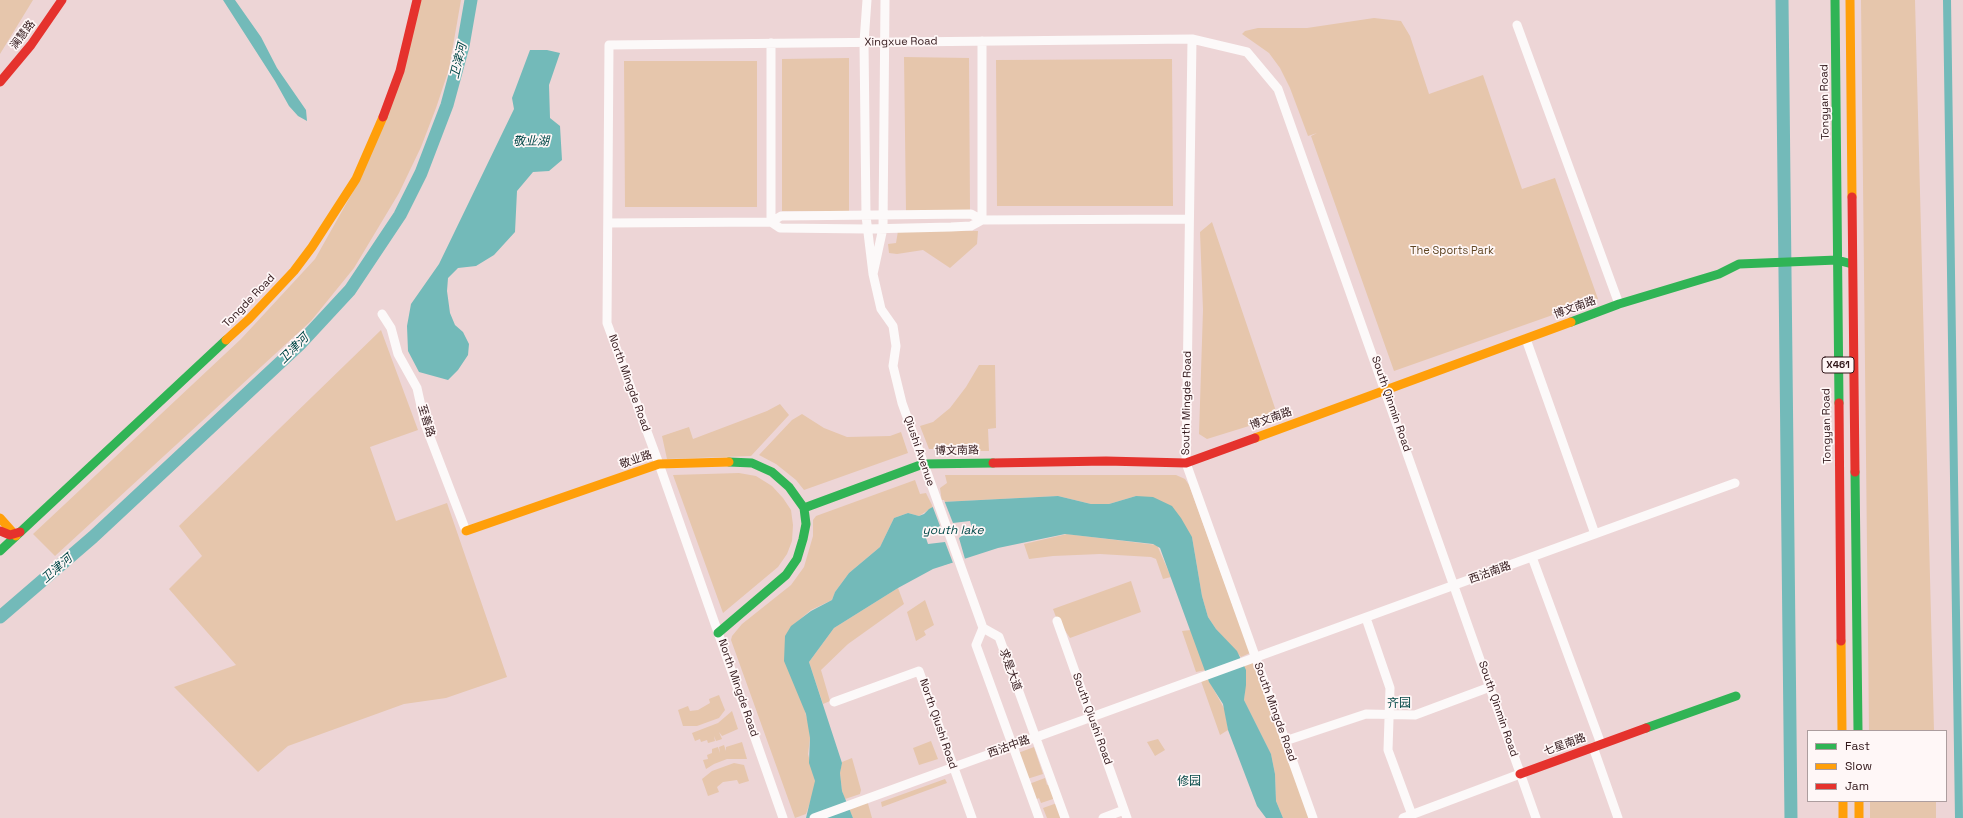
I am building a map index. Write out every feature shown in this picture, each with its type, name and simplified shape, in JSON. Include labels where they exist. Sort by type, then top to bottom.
[{"type":"main road","name":"澜慧路","points":[[0,82],[31,45],[62,0]]},
{"type":"main road","name":"Tongde Road","points":[[0,551],[8,535],[21,521],[246,311],[277,279],[315,231],[345,184],[373,127],[393,70],[409,0]]},
{"type":"main road","name":"Tongde Road","points":[[8,535],[249,319],[294,271],[312,247],[356,179],[380,127],[400,71],[417,0]]},
{"type":"main road","name":"Tongyan Road","points":[[1835,0],[1842,730]]},
{"type":"main road","name":"X461","points":[[1850,0],[1858,730]]},
{"type":"main road","name":"博文南路","points":[[804,508],[923,464],[1106,461],[1186,463],[1386,391],[1619,304],[1732,268],[1739,264],[1766,266],[1852,264]]},
{"type":"main road","name":"敬业路","points":[[466,531],[659,464],[708,462],[752,463],[772,472],[789,487],[804,508]]},
{"type":"main road","points":[[718,633],[786,575],[797,558],[803,539],[806,524],[804,508]]},
{"type":"main road","points":[[0,519],[11,523],[21,521]]},
{"type":"main road","points":[[0,519],[8,535]]},
{"type":"main road","name":"七星南路","points":[[1520,774],[1736,696]]},
{"type":"main road","points":[[1843,802],[1843,818]]},
{"type":"main road","points":[[1859,802],[1859,818]]},
{"type":"street","name":"Qiushi Avenue","points":[[867,0],[864,42],[866,216],[873,274],[881,309],[893,326],[896,346],[893,366],[902,403],[983,628]]},
{"type":"street","points":[[873,274],[883,228],[885,0]]},
{"type":"street","points":[[1518,25],[1619,304]]},
{"type":"street","name":"Xingxue Road","points":[[609,45],[1192,39]]},
{"type":"street","name":"South Mingde Road","points":[[1192,39],[1186,463],[1313,818]]},
{"type":"street","name":"South Qinmin Road","points":[[1192,39],[1247,52],[1278,89],[1536,818]]},
{"type":"street","points":[[982,41],[982,220]]},
{"type":"street","points":[[771,43],[771,222]]},
{"type":"street","name":"North Mingde Road","points":[[609,45],[607,323],[659,464],[783,818]]},
{"type":"street","points":[[608,223],[771,222],[781,216],[971,214],[982,220]]},
{"type":"street","points":[[771,222],[780,228],[867,229],[971,226],[982,220],[1190,219]]},
{"type":"street","name":"至善路","points":[[382,314],[391,328],[398,354],[417,388],[426,424],[466,531]]},
{"type":"street","points":[[1526,339],[1596,534]]},
{"type":"street","name":"西沽南路","points":[[1204,676],[1735,483]]},
{"type":"street","points":[[1532,558],[1597,746],[1618,818]]},
{"type":"street","points":[[1366,618],[1390,688],[1388,750],[1412,814]]},
{"type":"street","name":"South Qiushi Road","points":[[1057,621],[1126,814]]},
{"type":"street","points":[[983,628],[976,646],[1039,818]]},
{"type":"street","name":"求是大道","points":[[983,628],[999,637],[1065,818]]},
{"type":"street","name":"North Qiushi Road","points":[[834,702],[920,671],[972,818]]},
{"type":"street","name":"西沽中路","points":[[814,818],[1204,676]]},
{"type":"street","points":[[1285,741],[1366,714],[1415,715],[1490,687]]},
{"type":"street","name":"七星南路","points":[[1403,818],[1520,774]]},
{"type":"street","points":[[1103,818],[1126,814]]},
{"type":"green space","points":[[0,0],[33,0],[0,54]]},
{"type":"green space","points":[[421,0],[461,0],[449,69],[421,147],[399,193],[354,268],[311,321],[55,556],[33,534],[241,339],[315,259],[359,181]]},
{"type":"green space","points":[[1861,0],[1915,0],[1934,730],[1869,730]]},
{"type":"green space","name":"The Sports Park","points":[[1374,18],[1401,21],[1410,36],[1429,94],[1483,75],[1522,189],[1555,178],[1598,299],[1394,371],[1311,136],[1317,133],[1308,136],[1290,88],[1280,68],[1269,53],[1242,34],[1245,31],[1258,28],[1307,28]]},
{"type":"green space","points":[[904,57],[969,58],[970,211],[906,211]]},
{"type":"green space","points":[[849,58],[849,211],[782,211],[782,59]]},
{"type":"green space","points":[[1172,59],[1173,206],[997,206],[996,60]]},
{"type":"green space","points":[[624,61],[757,61],[757,207],[625,207]]},
{"type":"green space","points":[[1212,222],[1278,417],[1207,439],[1199,434],[1203,310],[1200,232]]},
{"type":"green space","points":[[898,231],[978,231],[977,244],[950,268],[923,250],[897,254],[889,253],[888,244],[896,243]]},
{"type":"green space","points":[[381,330],[418,430],[370,447],[396,521],[447,503],[507,677],[446,698],[404,704],[288,746],[258,772],[174,687],[236,665],[169,589],[202,556],[179,526]]},
{"type":"green space","points":[[979,365],[995,365],[996,428],[988,429],[989,451],[948,451],[929,449],[920,426],[933,422],[950,408],[966,387]]},
{"type":"green space","points":[[780,404],[789,415],[751,456],[667,459],[662,436],[689,427],[693,439],[767,411]]},
{"type":"green space","points":[[802,414],[824,428],[847,437],[890,436],[901,432],[908,453],[804,490],[796,480],[776,464],[759,455],[792,420]]},
{"type":"green space","points":[[739,473],[756,476],[772,486],[783,498],[791,510],[793,525],[792,541],[787,554],[778,567],[723,613],[673,475]]},
{"type":"green space","points":[[945,475],[1176,475],[1185,479],[1189,485],[1250,653],[1241,657],[1216,629],[1208,617],[1202,596],[1192,537],[1136,496],[1109,504],[1091,504],[1058,496],[942,502],[940,488],[947,483]]},
{"type":"green space","points":[[915,480],[920,494],[926,493],[933,507],[919,516],[908,513],[894,518],[880,547],[849,573],[835,592],[832,600],[811,610],[792,626],[785,638],[809,726],[810,738],[808,754],[815,781],[815,788],[806,814],[795,818],[731,640],[732,636],[742,624],[791,585],[804,567],[813,536],[813,520],[816,516]]},
{"type":"green space","points":[[1067,534],[1157,545],[1171,577],[1163,579],[1156,559],[1151,557],[1100,554],[1053,556],[1029,559],[1024,544]]},
{"type":"green space","points":[[1131,581],[1141,612],[1070,638],[1056,617],[1053,609]]},
{"type":"green space","points":[[898,588],[904,604],[848,644],[821,670],[830,701],[823,704],[809,662],[834,628]]},
{"type":"green space","points":[[925,600],[934,625],[924,631],[926,635],[916,641],[907,612]]},
{"type":"green space","points":[[1191,630],[1206,670],[1196,672],[1182,631]]},
{"type":"green space","points":[[1253,660],[1310,818],[1283,818],[1276,801],[1275,774],[1271,754],[1244,700],[1243,664]]},
{"type":"green space","points":[[1208,679],[1225,710],[1228,730],[1220,735],[1201,681]]},
{"type":"green space","points":[[719,695],[725,710],[719,718],[697,726],[683,726],[678,710],[688,706],[690,711],[698,710],[710,703],[709,699]]},
{"type":"green space","points":[[732,711],[738,729],[722,736],[719,732],[722,739],[716,741],[714,736],[715,741],[708,743],[707,740],[701,742],[700,739],[695,741],[692,733],[718,723]]},
{"type":"green space","points":[[1158,739],[1165,750],[1155,756],[1147,742]]},
{"type":"green space","points":[[931,741],[938,759],[919,765],[913,748]]},
{"type":"green space","points":[[742,742],[747,759],[727,759],[706,769],[703,760],[708,759],[707,755],[712,753],[712,749],[718,747],[720,753],[719,747],[724,745],[726,751],[726,747]]},
{"type":"green space","points":[[1034,747],[1043,774],[1027,779],[1018,753]]},
{"type":"green space","points":[[852,758],[861,790],[860,794],[845,799],[842,791],[840,773],[842,762]]},
{"type":"green space","points":[[734,763],[744,765],[749,781],[739,784],[737,780],[723,782],[717,787],[719,792],[708,796],[702,779],[712,771]]},
{"type":"green space","points":[[1045,778],[1047,785],[1050,784],[1056,798],[1041,803],[1039,798],[1035,800],[1029,784]]},
{"type":"green space","points":[[945,779],[947,783],[882,807],[881,802]]},
{"type":"green space","points":[[867,800],[872,818],[853,818],[848,807]]},
{"type":"green space","points":[[1870,802],[1936,802],[1936,818],[1870,818]]},
{"type":"green space","points":[[1057,803],[1062,818],[1047,818],[1043,808]]},
{"type":"water","points":[[223,0],[235,0],[261,37],[277,68],[306,110],[307,121],[298,116],[289,106],[275,81]]},
{"type":"water","name":"敬业湖","points":[[530,50],[547,50],[560,53],[549,85],[550,118],[560,126],[562,160],[549,171],[533,172],[517,191],[515,232],[494,255],[476,266],[458,268],[448,278],[447,291],[450,313],[455,325],[463,332],[469,344],[468,355],[458,370],[448,380],[419,372],[408,351],[407,326],[411,304],[439,264],[514,109],[512,98]]},
{"type":"water","name":"youth lake","points":[[1058,496],[1091,504],[1109,504],[1136,496],[1153,497],[1172,506],[1181,518],[1192,537],[1202,596],[1208,617],[1216,629],[1237,651],[1246,670],[1244,700],[1271,754],[1275,774],[1276,801],[1283,818],[1266,818],[1257,806],[1228,730],[1223,704],[1209,682],[1160,548],[1153,544],[1065,534],[998,548],[933,569],[898,588],[834,628],[809,662],[842,763],[840,773],[842,791],[853,818],[806,818],[815,781],[809,763],[810,738],[806,714],[784,661],[785,636],[791,626],[811,611],[832,600],[835,592],[849,573],[880,547],[894,518],[908,513],[919,516],[942,502]]},
{"type":"pier","points":[[944,500],[953,523],[970,521],[972,528],[959,538],[965,559],[974,558],[945,568],[944,566],[953,563],[945,542],[928,544],[926,538],[940,526],[932,505]]},
{"type":"waterway","name":"卫津河","points":[[0,617],[93,537],[299,345],[350,290],[400,215],[421,173],[447,105],[463,46],[471,0]]},
{"type":"waterway","points":[[1782,0],[1791,818]]},
{"type":"waterway","points":[[1947,0],[1959,818]]},
{"type":"traffic: fast","points":[[1835,0],[1839,403]]},
{"type":"traffic: fast","points":[[1571,322],[1619,304],[1719,274],[1739,264],[1837,260],[1852,264]]},
{"type":"traffic: fast","points":[[0,551],[226,340]]},
{"type":"traffic: fast","points":[[729,462],[752,463],[772,472],[789,487],[804,508]]},
{"type":"traffic: fast","points":[[804,508],[923,464],[993,463]]},
{"type":"traffic: fast","points":[[1855,472],[1858,730]]},
{"type":"traffic: fast","points":[[718,633],[786,575],[797,559],[803,539],[806,524],[804,508]]},
{"type":"traffic: fast","points":[[1646,728],[1736,696]]},
{"type":"traffic: slow","points":[[1850,0],[1852,197]]},
{"type":"traffic: slow","points":[[226,340],[249,319],[294,271],[312,247],[356,179],[383,117]]},
{"type":"traffic: slow","points":[[1255,438],[1571,322]]},
{"type":"traffic: slow","points":[[466,531],[659,464],[729,462]]},
{"type":"traffic: slow","points":[[0,518],[16,536]]},
{"type":"traffic: slow","points":[[1841,641],[1842,730]]},
{"type":"traffic: slow","points":[[1843,802],[1843,818]]},
{"type":"traffic: slow","points":[[1859,802],[1859,818]]},
{"type":"traffic: jam","points":[[0,82],[31,45],[62,0]]},
{"type":"traffic: jam","points":[[383,117],[400,71],[417,0]]},
{"type":"traffic: jam","points":[[1852,197],[1855,472]]},
{"type":"traffic: jam","points":[[1839,403],[1841,641]]},
{"type":"traffic: jam","points":[[993,463],[1106,461],[1186,463],[1255,438]]},
{"type":"traffic: jam","points":[[0,531],[10,535],[20,532]]},
{"type":"traffic: jam","points":[[1520,774],[1646,728]]},
{"type":"district","name":"齐园","points":[[1399,704]]},
{"type":"district","name":"修园","points":[[1189,782]]}]
